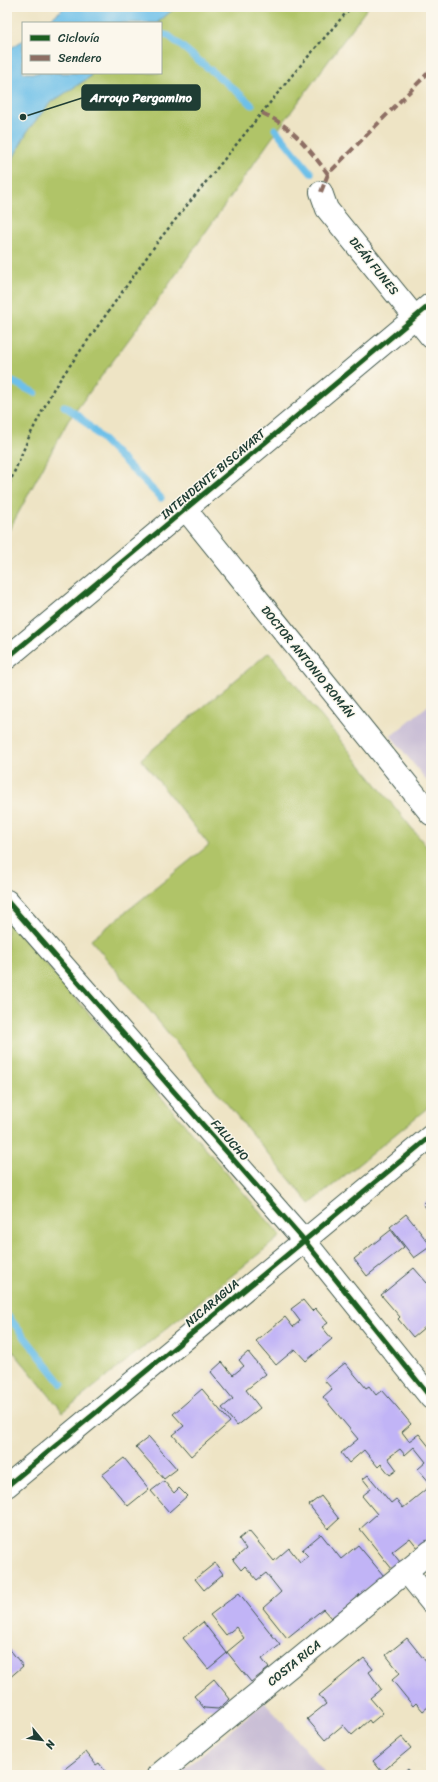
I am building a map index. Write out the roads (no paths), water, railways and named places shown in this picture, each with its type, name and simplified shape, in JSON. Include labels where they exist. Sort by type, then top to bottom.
[{"type":"street","name":"DEÁN FUNES","points":[[321,192],[328,209],[423,311],[431,337]]},
{"type":"street","name":"INTENDENTE BISCAYART","points":[[7,658],[423,311]]},
{"type":"street","name":"DOCTOR ANTONIO ROMÁN","points":[[186,510],[431,814]]},
{"type":"street","name":"FALUCHO","points":[[7,901],[304,1240],[431,1398]]},
{"type":"street","name":"NICARAGUA","points":[[7,1486],[431,1136]]},
{"type":"street","name":"COSTA RICA","points":[[158,1775],[431,1551]]},
{"type":"street","points":[[406,1571],[431,1602]]},
{"type":"water","points":[[65,7],[176,7],[158,22],[47,22]]},
{"type":"water","points":[[22,41],[22,74],[91,74],[90,77],[50,103],[28,130],[7,170],[7,51]]},
{"type":"waterway","points":[[162,34],[169,36],[252,105]]},
{"type":"waterway","points":[[275,129],[311,173]]},
{"type":"waterway","points":[[7,379],[35,393]]},
{"type":"waterway","points":[[64,406],[79,416],[161,498]]},
{"type":"waterway","points":[[7,1315],[62,1384]]},
{"type":"place","name":"Arroyo Pergamino","points":[[23,117]]}]
